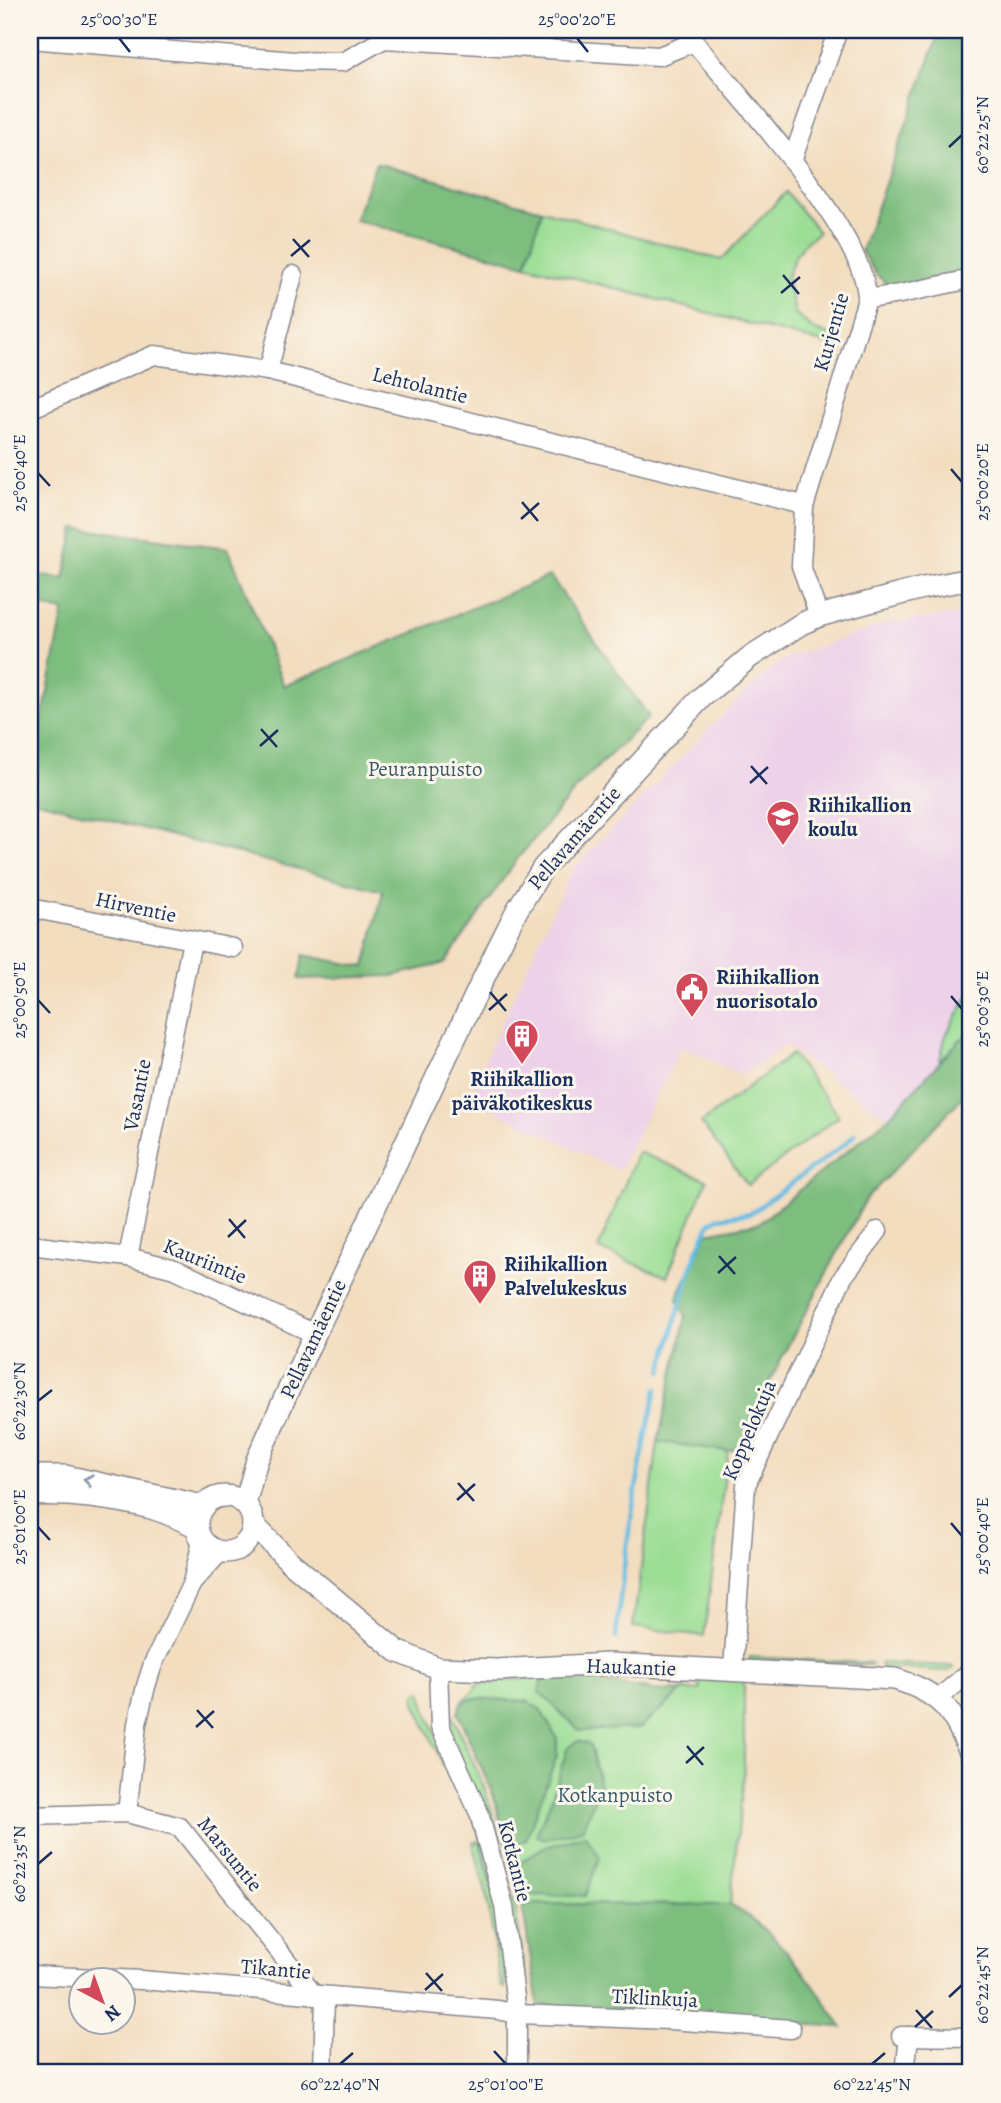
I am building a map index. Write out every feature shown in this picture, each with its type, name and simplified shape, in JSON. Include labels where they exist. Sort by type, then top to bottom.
[{"type":"street","points":[[792,161],[838,30]]},
{"type":"street","points":[[30,39],[295,61],[343,62],[384,39],[659,56],[689,36]]},
{"type":"street","name":"Kurjentie","points":[[689,36],[792,161],[841,227],[867,285],[867,299],[804,507],[802,566],[819,616]]},
{"type":"street","points":[[268,371],[293,275]]},
{"type":"street","points":[[867,299],[900,295],[971,279]]},
{"type":"street","name":"Lehtolantie","points":[[30,409],[154,355],[268,371],[804,507]]},
{"type":"street","name":"Pellavamäentie","points":[[242,1508],[257,1460],[315,1334],[496,952],[523,899],[543,868],[702,697],[778,636],[819,616],[923,588],[971,579]]},
{"type":"street","name":"Hirventie","points":[[30,908],[233,948]]},
{"type":"street","name":"Vasantie","points":[[128,1257],[192,942]]},
{"type":"street","name":"Koppelokuja","points":[[733,1670],[746,1485],[843,1278],[878,1231]]},
{"type":"street","name":"Kauriintie","points":[[30,1245],[128,1257],[175,1269],[315,1334]]},
{"type":"street","points":[[30,1476],[65,1476],[203,1506]]},
{"type":"street","points":[[30,1495],[64,1494],[153,1508],[206,1540],[228,1552],[242,1546],[252,1532],[242,1508],[218,1496],[203,1506],[197,1519],[206,1540],[192,1583],[153,1664],[146,1686],[137,1724],[127,1813]]},
{"type":"street","name":"Haukantie","points":[[242,1508],[289,1561],[397,1651],[438,1668],[497,1670],[609,1664],[895,1679],[939,1698]]},
{"type":"street","name":"Haukantie","points":[[242,1546],[289,1561]]},
{"type":"street","name":"Kotkantie","points":[[438,1668],[440,1726],[479,1813],[504,1906],[517,2014],[517,2073]]},
{"type":"street","points":[[971,1671],[939,1698],[960,1728],[971,1754]]},
{"type":"street","name":"Marsuntie","points":[[30,1814],[127,1813],[180,1827],[320,1996]]},
{"type":"street","name":"Tikantie","points":[[30,1975],[141,1980],[498,2010],[517,2014]]},
{"type":"street","points":[[320,1996],[323,2073]]},
{"type":"street","name":"Tiklinkuja","points":[[517,2014],[670,2020],[791,2029]]},
{"type":"street","points":[[905,2073],[905,2036],[971,2037]]},
{"type":"shaded area","name":"Riihikallion koulu","points":[[971,612],[971,992],[946,1035],[939,1063],[888,1118],[785,1045],[743,1075],[681,1047],[619,1171],[468,1097],[571,871],[734,703],[781,660],[887,623]]},
{"type":"green space","points":[[940,30],[971,30],[971,270],[890,287],[876,274],[861,251]]},
{"type":"green space","points":[[376,163],[542,210],[526,265],[355,220]]},
{"type":"green space","points":[[786,192],[819,232],[807,241],[796,255],[787,276],[795,313],[813,329],[833,336],[830,345],[526,265],[542,210],[721,260]]},
{"type":"green space","name":"Peuranpuisto","points":[[75,528],[228,548],[284,686],[550,576],[649,717],[581,783],[518,858],[445,963],[393,976],[299,979],[303,955],[365,967],[383,891],[30,799],[30,780],[64,611],[30,604],[30,574],[64,579]]},
{"type":"green space","points":[[971,992],[971,1033],[961,1039],[939,1063],[946,1035]]},
{"type":"green space","points":[[971,1033],[971,1088],[866,1199],[782,1357],[739,1449],[728,1451],[658,1442],[686,1316],[677,1298],[707,1233],[759,1223],[888,1118],[961,1039]]},
{"type":"green space","points":[[792,1054],[839,1116],[748,1185],[701,1123]]},
{"type":"green space","points":[[638,1152],[707,1180],[667,1277],[598,1249]]},
{"type":"green space","points":[[658,1442],[728,1451],[704,1636],[633,1627]]},
{"type":"green space","points":[[750,1657],[872,1665],[752,1661],[749,1660]]},
{"type":"green space","points":[[882,1663],[954,1668],[949,1671],[883,1668],[880,1666]]},
{"type":"green space","name":"Kotkanpuisto","points":[[542,1676],[603,1679],[607,1683],[660,1691],[700,1690],[699,1680],[744,1678],[744,1776],[730,1905],[522,1904],[494,1797],[458,1713],[461,1703],[477,1687],[475,1685]]},
{"type":"green space","points":[[542,1676],[603,1679],[607,1683],[660,1691],[683,1690],[640,1728],[580,1731],[539,1692]]},
{"type":"green space","points":[[421,1691],[428,1715],[448,1761],[445,1765],[415,1702],[416,1694]]},
{"type":"green space","points":[[474,1698],[526,1701],[540,1709],[557,1738],[557,1755],[526,1840],[508,1846],[494,1797],[458,1713],[461,1703]]},
{"type":"green space","points":[[449,1708],[484,1787],[500,1836],[516,1911],[527,1987],[523,1988],[448,1725]]},
{"type":"green space","points":[[578,1741],[590,1744],[600,1786],[582,1830],[544,1839],[536,1835],[552,1798],[567,1749]]},
{"type":"green space","points":[[585,1835],[600,1857],[585,1896],[520,1895],[514,1867],[542,1848]]},
{"type":"green space","points":[[473,1842],[480,1843],[493,1894],[506,1975],[504,1988],[501,1986],[486,1892]]},
{"type":"green space","points":[[522,1904],[730,1905],[763,1928],[793,1959],[842,2027],[538,2005]]},
{"type":"waterway","points":[[662,1371],[697,1251],[710,1223],[718,1218],[751,1213],[855,1134]]},
{"type":"waterway","points":[[616,1637],[632,1512],[657,1389]]},
{"type":"place","name":"Riihikallion koulu","points":[[783,847]]},
{"type":"place","name":"Riihikallion nuorisotalo","points":[[692,1019]]},
{"type":"place","name":"Riihikallion päiväkotikeskus","points":[[522,1066]]},
{"type":"place","name":"Riihikallion Palvelukeskus","points":[[480,1306]]}]
